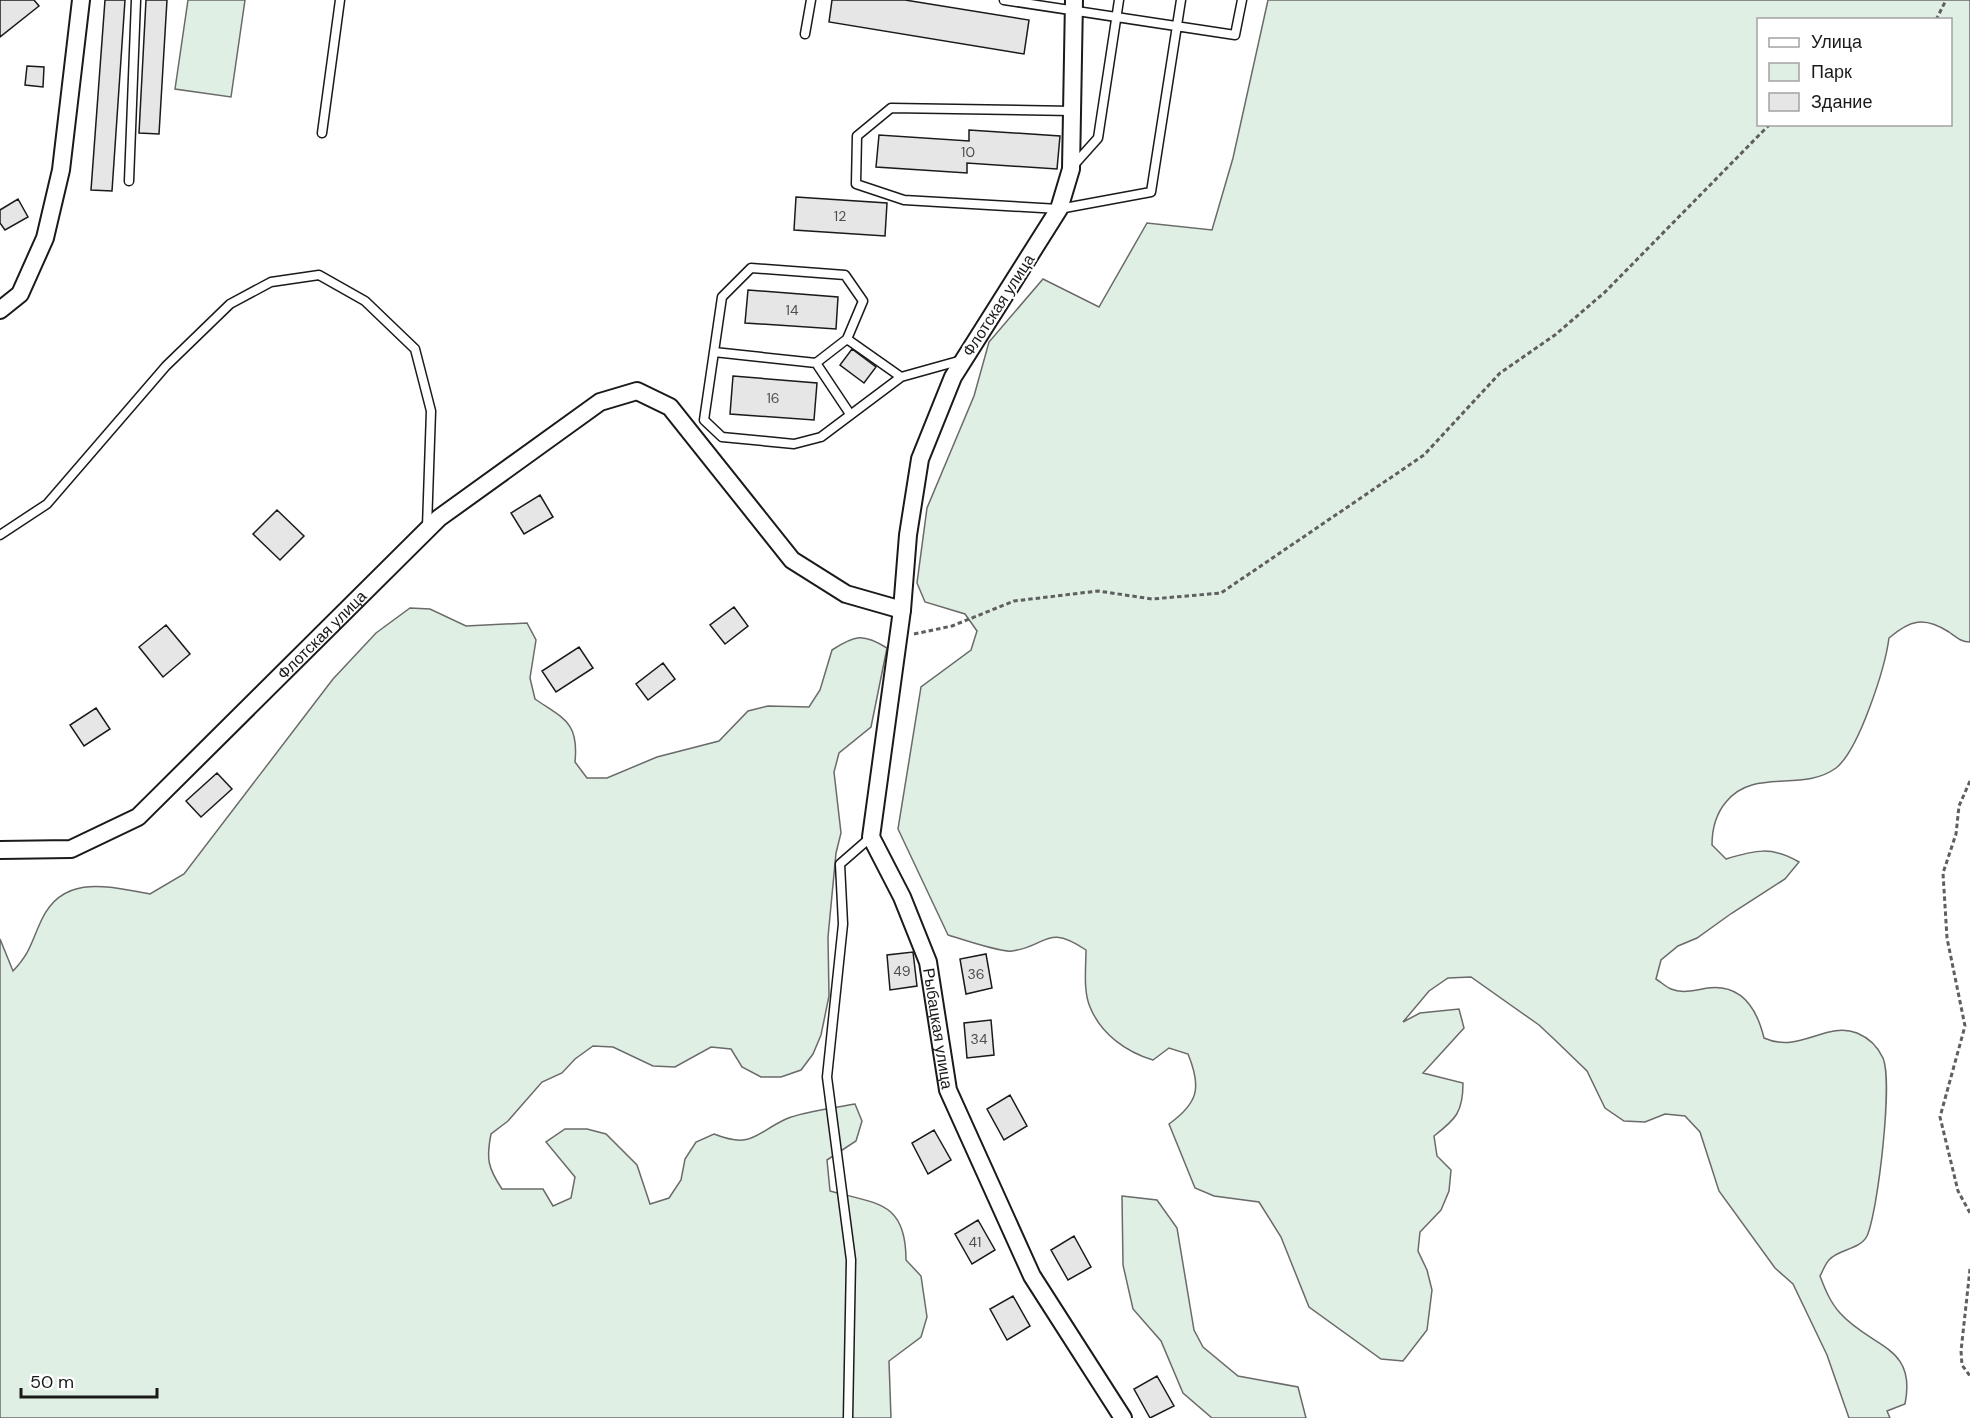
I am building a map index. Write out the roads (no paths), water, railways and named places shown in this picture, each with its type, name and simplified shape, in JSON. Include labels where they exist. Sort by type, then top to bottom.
[{"type":"street","points":[[0,310],[20,294],[45,238],[61,170],[81,0]]},
{"type":"street","name":"Флотская улица","points":[[0,850],[71,849],[138,817],[439,518],[600,402],[637,391],[670,407],[792,560],[846,594],[902,610],[908,535],[920,459],[933,421],[962,360],[1059,209],[1071,169],[1073,5]]},
{"type":"street","points":[[871,837],[902,610]]},
{"type":"street","name":"Рыбацкая улица","points":[[871,837],[902,897],[928,962],[948,1090],[1032,1276],[1123,1418]]},
{"type":"lane","points":[[129,181],[136,0]]},
{"type":"lane","points":[[322,133],[340,0]]},
{"type":"lane","points":[[805,34],[811,0]]},
{"type":"lane","points":[[1004,0],[1073,5],[1116,17],[1235,35],[1242,0]]},
{"type":"lane","points":[[1071,169],[1098,138],[1119,0]]},
{"type":"lane","points":[[1072,111],[891,108],[857,136],[856,184],[904,200],[1059,209],[1151,192],[1181,0]]},
{"type":"lane","points":[[714,352],[816,363],[847,339],[863,301],[845,275],[751,268],[722,297],[704,420],[722,437],[794,444],[821,436],[901,377],[962,360]]},
{"type":"lane","points":[[0,535],[47,504],[166,366],[230,304],[271,282],[319,275],[365,301],[415,350],[431,411],[427,530]]},
{"type":"lane","points":[[847,339],[901,377]]},
{"type":"lane","points":[[816,363],[850,414]]},
{"type":"lane","points":[[848,1418],[851,1260],[827,1077],[843,924],[840,864],[871,837]]}]
